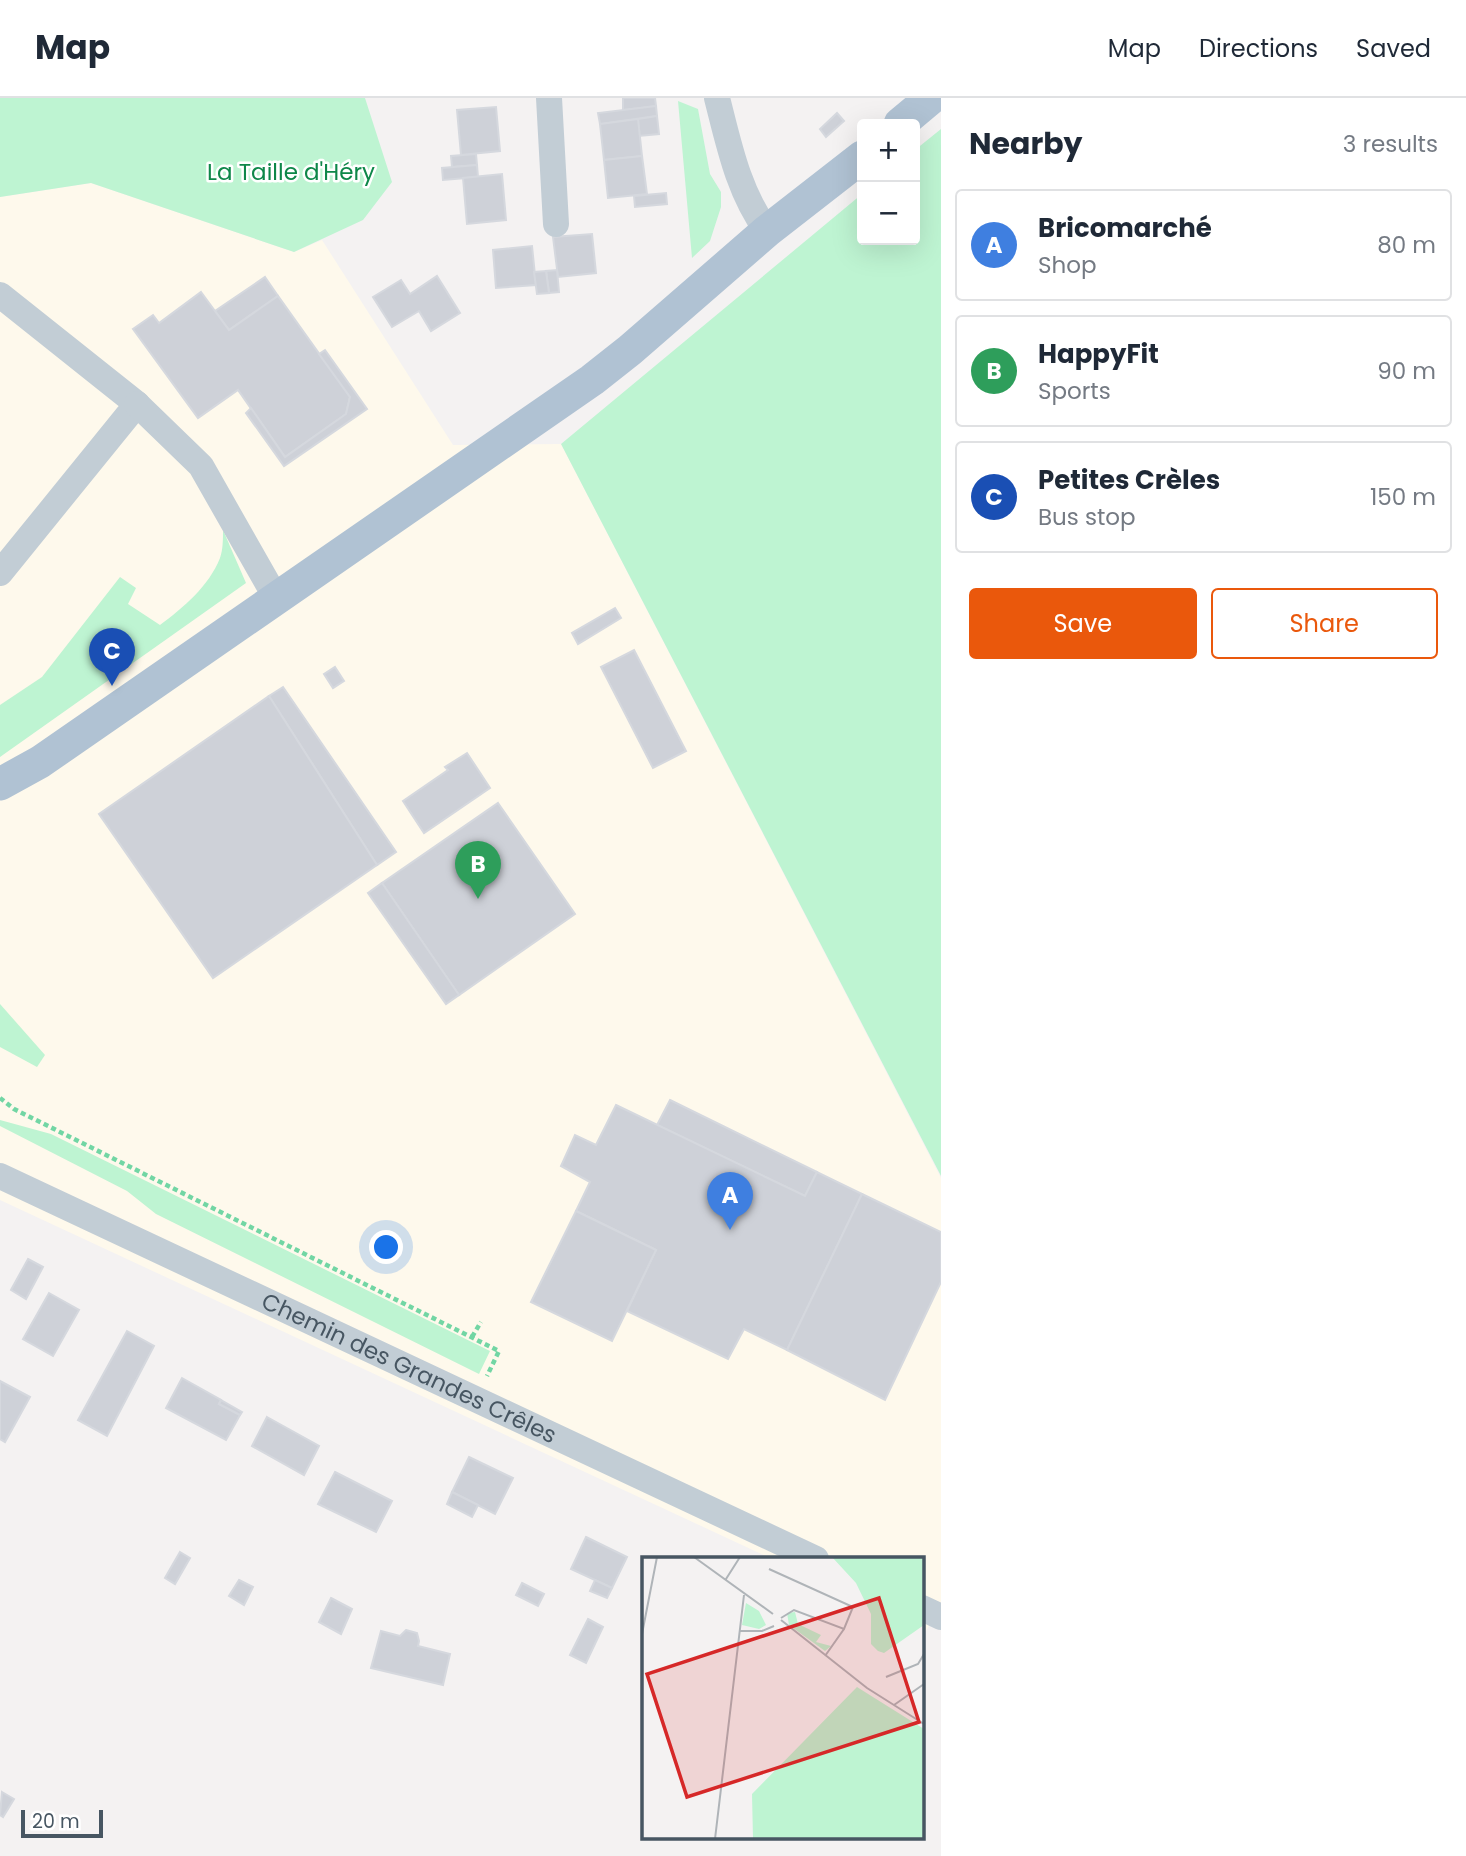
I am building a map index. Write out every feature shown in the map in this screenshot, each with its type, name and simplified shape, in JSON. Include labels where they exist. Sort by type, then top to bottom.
[{"type":"main road","points":[[906,119],[931,98]]},
{"type":"main road","points":[[0,784],[40,762],[592,380],[767,231],[857,161]]},
{"type":"main road","points":[[0,811],[40,762]]},
{"type":"street","points":[[550,98],[556,224]]},
{"type":"street","points":[[717,98],[736,172],[756,216],[767,231]]},
{"type":"street","points":[[0,294],[137,404],[201,466],[276,598]]},
{"type":"street","points":[[0,573],[137,404]]},
{"type":"street","name":"Chemin des Grandes Crêles","points":[[0,1176],[812,1557]]},
{"type":"street","points":[[923,1608],[941,1617]]},
{"type":"path","points":[[0,1098],[26,1115],[499,1351]]},
{"type":"path","points":[[472,1337],[481,1322]]},
{"type":"shaded area","points":[[91,183],[294,252],[322,240],[453,445],[561,444],[941,1178],[941,1607],[926,1631],[923,1630],[923,1557],[768,1557],[0,1200],[0,197]]},
{"type":"green space","name":"La Taille d'Héry","points":[[0,98],[365,98],[392,182],[363,220],[294,252],[91,183],[0,197]]},
{"type":"green space","points":[[678,101],[698,109],[710,174],[721,192],[721,207],[710,241],[692,258]]},
{"type":"green space","points":[[941,129],[941,1176],[561,444],[857,198],[857,245],[920,245],[920,146]]},
{"type":"green space","points":[[223,530],[246,583],[0,757],[0,705],[42,677],[120,577],[136,588],[128,604],[160,625],[186,604],[209,578],[221,555]]},
{"type":"green space","points":[[0,1004],[45,1055],[37,1067],[0,1047]]},
{"type":"green space","points":[[0,1120],[51,1134],[490,1351],[479,1374],[156,1214],[127,1191],[0,1126]]},
{"type":"building","points":[[623,98],[655,98],[656,106],[623,110]]},
{"type":"building","points":[[656,106],[657,116],[600,124],[598,113]]},
{"type":"building","points":[[496,107],[500,151],[461,155],[457,110]]},
{"type":"building","points":[[837,113],[844,121],[826,137],[820,129]]},
{"type":"building","points":[[657,116],[659,134],[639,136],[638,119]]},
{"type":"building","points":[[638,119],[642,156],[604,160],[600,124]]},
{"type":"building","points":[[476,154],[477,165],[452,167],[451,156]]},
{"type":"building","points":[[642,156],[647,194],[608,198],[604,160]]},
{"type":"building","points":[[477,165],[478,177],[443,180],[442,168]]},
{"type":"building","points":[[502,174],[506,220],[467,224],[463,178]]},
{"type":"building","points":[[666,193],[667,204],[635,207],[634,196]]},
{"type":"building","points":[[592,234],[596,273],[558,277],[553,237]]},
{"type":"building","points":[[532,246],[536,285],[496,288],[493,250]]},
{"type":"building","points":[[557,270],[559,292],[549,293],[546,271]]},
{"type":"building","points":[[546,271],[549,293],[537,294],[534,272]]},
{"type":"building","points":[[437,276],[460,313],[431,331],[419,311],[392,327],[373,297],[401,280],[410,294]]},
{"type":"building","points":[[265,277],[278,296],[229,330],[215,311]]},
{"type":"building","points":[[201,292],[229,330],[278,296],[350,397],[346,414],[285,457],[238,390],[198,418],[133,329],[153,315],[159,323]]},
{"type":"building","points":[[325,350],[367,409],[284,466],[246,413],[251,408],[285,457],[346,414],[350,397],[319,354]]},
{"type":"building","points":[[615,608],[621,618],[578,644],[572,633]]},
{"type":"building","points":[[634,650],[686,751],[653,768],[601,667]]},
{"type":"building","points":[[335,667],[344,681],[333,688],[324,674]]},
{"type":"building","points":[[283,687],[396,852],[377,865],[269,696]]},
{"type":"building","points":[[269,696],[377,865],[213,978],[99,814]]},
{"type":"building","points":[[467,753],[490,788],[424,833],[403,801],[448,770],[445,767]]},
{"type":"building","points":[[498,803],[575,914],[459,995],[382,883]]},
{"type":"building","points":[[382,883],[459,995],[446,1004],[368,893]]},
{"type":"building","points":[[670,1100],[817,1172],[805,1196],[657,1125]]},
{"type":"building","points":[[616,1105],[805,1196],[817,1172],[862,1194],[787,1350],[744,1329],[728,1359],[627,1311],[656,1250],[576,1211],[590,1182],[561,1166],[575,1135],[596,1145]]},
{"type":"building","points":[[862,1194],[941,1232],[941,1282],[885,1400],[787,1350]]},
{"type":"building","points":[[576,1211],[656,1250],[612,1341],[531,1302]]},
{"type":"building","points":[[28,1259],[43,1267],[26,1299],[11,1290]]},
{"type":"building","points":[[49,1293],[79,1310],[53,1356],[23,1339]]},
{"type":"building","points":[[127,1331],[154,1346],[107,1436],[78,1420]]},
{"type":"building","points":[[182,1378],[221,1400],[219,1404],[240,1415],[226,1440],[166,1408]]},
{"type":"building","points":[[0,1381],[30,1397],[5,1442],[0,1439]]},
{"type":"building","points":[[221,1400],[242,1412],[240,1415],[219,1404]]},
{"type":"building","points":[[267,1417],[319,1446],[304,1475],[252,1446]]},
{"type":"building","points":[[469,1457],[513,1478],[495,1514],[452,1492]]},
{"type":"building","points":[[335,1472],[392,1501],[376,1532],[318,1504]]},
{"type":"building","points":[[452,1492],[478,1505],[472,1517],[447,1504]]},
{"type":"building","points":[[586,1537],[627,1557],[612,1588],[571,1569]]},
{"type":"building","points":[[180,1552],[190,1558],[175,1584],[165,1578]]},
{"type":"building","points":[[239,1580],[253,1587],[244,1605],[229,1596]]},
{"type":"building","points":[[595,1580],[612,1588],[607,1598],[590,1591]]},
{"type":"building","points":[[522,1583],[544,1594],[538,1606],[516,1595]]},
{"type":"building","points":[[331,1598],[352,1609],[341,1634],[319,1622]]},
{"type":"building","points":[[588,1619],[603,1627],[586,1663],[570,1655]]},
{"type":"building","points":[[406,1630],[417,1633],[418,1646],[450,1654],[443,1685],[371,1668],[381,1631],[400,1636]]},
{"type":"building","points":[[2,1792],[14,1799],[3,1817],[0,1815]]},
{"type":"place","name":"Petites Crèles","points":[[112,686]]},
{"type":"place","name":"HappyFit","points":[[478,899]]},
{"type":"place","name":"Bricomarché","points":[[730,1230]]}]
